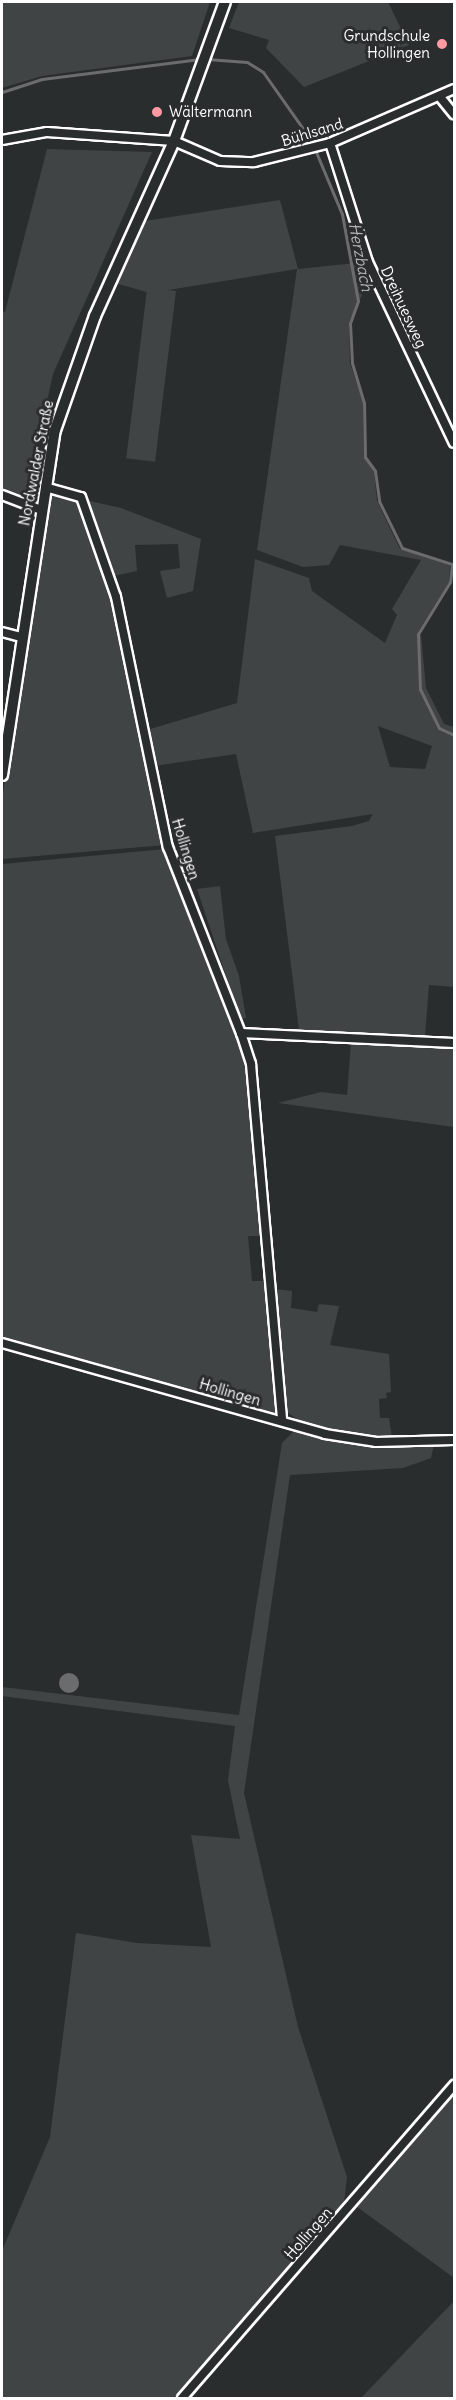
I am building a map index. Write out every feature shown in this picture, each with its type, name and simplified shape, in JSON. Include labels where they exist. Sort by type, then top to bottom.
[{"type":"main road","name":"Nordwalder Straße","points":[[2,775],[21,637],[55,430],[71,375],[174,141],[225,2]]},
{"type":"street","name":"Bühlsand","points":[[174,141],[220,160],[236,163],[330,143],[454,90]]},
{"type":"street","points":[[440,97],[454,114]]},
{"type":"street","points":[[2,140],[47,132],[174,141]]},
{"type":"street","name":"Dreihuesweg","points":[[330,143],[368,262],[454,443]]},
{"type":"street","name":"Hollingen","points":[[45,487],[81,497],[116,597],[168,847],[241,1033]]},
{"type":"street","points":[[2,495],[41,510]]},
{"type":"street","points":[[2,632],[21,637]]},
{"type":"street","points":[[282,1421],[250,1064],[241,1033],[454,1043]]},
{"type":"street","name":"Hollingen","points":[[2,1343],[282,1421],[376,1442],[454,1440]]},
{"type":"street","name":"Hollingen","points":[[182,2398],[454,2085]]},
{"type":"shaded area","points":[[2,2],[210,2],[192,56],[42,76],[2,88]]},
{"type":"shaded area","points":[[239,2],[388,2],[409,45],[304,87],[266,48],[269,40],[229,28]]},
{"type":"shaded area","points":[[47,149],[152,152],[53,374],[26,500],[2,490],[2,311],[5,312]]},
{"type":"shaded area","points":[[280,200],[298,269],[356,263],[363,293],[349,322],[350,363],[363,402],[364,457],[374,472],[377,501],[400,549],[450,565],[449,582],[417,634],[421,635],[426,688],[444,724],[454,727],[454,987],[429,985],[425,1036],[299,1030],[275,836],[352,826],[369,821],[373,814],[253,833],[236,754],[154,766],[147,730],[237,703],[255,559],[309,578],[312,591],[385,643],[397,615],[392,609],[421,560],[340,545],[329,565],[303,567],[257,550],[297,269],[150,293],[115,283],[145,221]],"holes":[[[378,726],[432,746],[425,769],[390,767]]]},
{"type":"shaded area","points":[[147,287],[176,291],[155,462],[126,458]]},
{"type":"shaded area","points":[[48,492],[79,500],[114,598],[165,845],[2,859],[2,799]]},
{"type":"shaded area","points":[[85,500],[121,508],[201,539],[193,591],[167,598],[160,571],[180,568],[178,544],[135,545],[137,571],[113,576]]},
{"type":"shaded area","points":[[166,849],[248,1066],[262,1236],[248,1236],[252,1281],[267,1281],[279,1417],[2,1340],[2,864]]},
{"type":"shaded area","points":[[220,886],[226,939],[239,976],[246,1018],[240,1018],[197,889]]},
{"type":"shaded area","points":[[351,1042],[454,1048],[454,1127],[278,1103],[321,1092],[347,1095]]},
{"type":"shaded area","points":[[275,1289],[292,1291],[291,1308],[317,1312],[319,1304],[339,1306],[330,1345],[389,1354],[391,1392],[386,1393],[387,1398],[379,1399],[380,1418],[389,1418],[392,1438],[433,1435],[434,1444],[431,1458],[403,1468],[290,1475],[244,1793],[298,2027],[347,2177],[344,2203],[173,2398],[2,2398],[2,2251],[50,2137],[76,1933],[137,1943],[211,1947],[191,1835],[240,1839],[228,1780],[235,1726],[2,1696],[2,1687],[239,1715],[282,1443],[302,1423],[286,1411],[282,1399]]},
{"type":"shaded area","points":[[69,1673],[76,1676],[79,1683],[76,1690],[69,1693],[62,1690],[59,1683],[62,1676]]},
{"type":"shaded area","points":[[454,2092],[454,2278],[356,2206]]},
{"type":"shaded area","points":[[454,2301],[454,2398],[361,2398]]},
{"type":"waterway","name":"Herzbach","points":[[2,92],[42,79],[200,59]]},
{"type":"waterway","name":"Herzbach","points":[[207,59],[247,62],[263,72],[311,140],[342,214],[358,301],[350,323],[352,363],[364,403],[365,457],[375,471],[379,501],[402,548],[452,564],[450,582],[418,634],[420,689],[439,728],[454,735]]},
{"type":"place","name":"Grundschule Hollingen","points":[[442,44]]},
{"type":"place","name":"Wältermann","points":[[157,112]]}]
